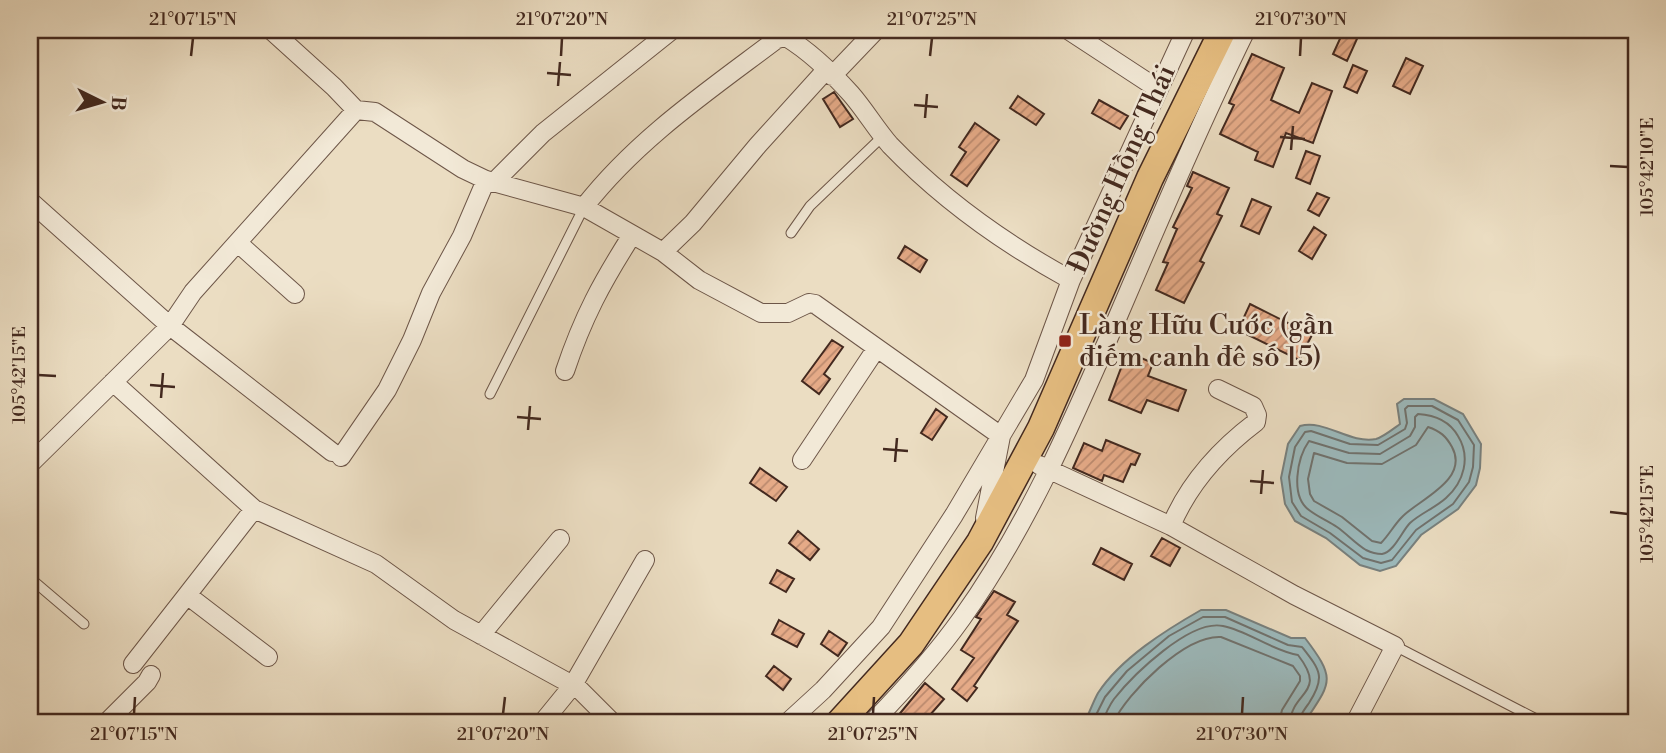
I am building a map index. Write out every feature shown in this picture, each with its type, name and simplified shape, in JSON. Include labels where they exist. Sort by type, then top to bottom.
[{"type":"main road","name":"Đường Hồng Thái","points":[[839,723],[911,644],[980,542],[1025,458],[1070,364],[1150,178],[1223,30]]},
{"type":"street","points":[[271,30],[334,86],[356,110],[374,112],[463,169],[490,181],[584,208],[663,252],[699,280],[761,313],[788,313],[809,303],[814,304],[1001,436]]},
{"type":"street","points":[[30,201],[170,326],[337,454],[387,390],[412,340],[431,293],[490,181],[543,133],[672,30]]},
{"type":"street","points":[[663,252],[693,223],[758,145],[876,30]]},
{"type":"street","points":[[1068,30],[1158,89]]},
{"type":"street","points":[[787,723],[823,690],[881,627],[954,515],[1034,380],[1071,279],[1186,30]]},
{"type":"street","points":[[872,723],[918,675],[963,617],[1007,547],[1049,471],[1190,149],[1246,30]]},
{"type":"street","points":[[584,208],[628,157],[667,122],[776,39],[786,37],[851,94],[883,136],[928,180],[1036,261],[1071,279]]},
{"type":"street","points":[[1172,58],[1200,72]]},
{"type":"street","points":[[30,464],[170,326],[193,292],[356,110]]},
{"type":"street","points":[[565,371],[584,318],[600,286],[632,235]]},
{"type":"street","points":[[238,243],[295,294]]},
{"type":"street","points":[[802,460],[876,349]]},
{"type":"street","points":[[980,542],[1001,436],[1070,364]]},
{"type":"street","points":[[113,382],[254,509],[376,564],[454,620],[573,685],[614,723]]},
{"type":"street","points":[[1171,526],[1185,496],[1216,456],[1256,422],[1257,415],[1253,406],[1217,389]]},
{"type":"street","points":[[1025,458],[1171,526],[1395,646],[1355,723]]},
{"type":"street","points":[[133,664],[254,509]]},
{"type":"street","points":[[481,635],[560,539]]},
{"type":"street","points":[[542,723],[573,685],[645,560]]},
{"type":"street","points":[[187,594],[268,657]]},
{"type":"street","points":[[106,723],[151,676]]},
{"type":"lane","points":[[791,233],[810,206],[883,136]]},
{"type":"lane","points":[[490,394],[584,208]]},
{"type":"lane","points":[[30,578],[84,624]]},
{"type":"lane","points":[[1395,646],[1544,723]]},
{"type":"water","points":[[1404,399],[1434,399],[1463,414],[1481,444],[1480,468],[1476,485],[1458,509],[1421,535],[1396,566],[1380,571],[1360,565],[1326,538],[1295,521],[1285,504],[1281,478],[1288,444],[1300,426],[1319,426],[1356,438],[1376,439],[1400,424],[1397,404]]},
{"type":"water","points":[[1201,610],[1226,610],[1291,638],[1305,638],[1322,663],[1327,681],[1304,723],[1084,723],[1098,693],[1119,668],[1159,636]]},
{"type":"building","points":[[1344,30],[1361,30],[1347,61],[1333,54]]},
{"type":"building","points":[[1252,54],[1284,68],[1271,100],[1299,113],[1312,83],[1332,91],[1313,143],[1286,133],[1273,167],[1255,160],[1258,152],[1220,134],[1234,105],[1229,103]]},
{"type":"building","points":[[1406,58],[1423,66],[1410,94],[1393,86]]},
{"type":"building","points":[[1353,65],[1367,71],[1357,93],[1344,87]]},
{"type":"building","points":[[834,92],[853,119],[840,127],[823,99]]},
{"type":"building","points":[[1018,96],[1044,114],[1036,125],[1010,108]]},
{"type":"building","points":[[1099,100],[1128,116],[1120,129],[1092,113]]},
{"type":"building","points":[[975,123],[999,140],[967,186],[951,175],[966,152],[959,147]]},
{"type":"building","points":[[1306,151],[1320,156],[1310,184],[1296,178]]},
{"type":"building","points":[[1193,172],[1229,188],[1217,214],[1222,216],[1200,261],[1204,263],[1184,303],[1156,290],[1168,263],[1163,262],[1177,229],[1173,227],[1192,188],[1187,186]]},
{"type":"building","points":[[1317,193],[1329,198],[1319,216],[1308,210]]},
{"type":"building","points":[[1252,199],[1271,207],[1259,234],[1241,226]]},
{"type":"building","points":[[1314,227],[1326,235],[1312,259],[1299,251]]},
{"type":"building","points":[[905,246],[927,260],[920,272],[898,258]]},
{"type":"building","points":[[1250,304],[1312,335],[1299,360],[1238,330]]},
{"type":"building","points":[[832,340],[843,347],[824,374],[830,379],[819,394],[802,381]]},
{"type":"building","points":[[1127,352],[1153,363],[1148,376],[1186,390],[1178,411],[1147,400],[1141,413],[1109,400]]},
{"type":"building","points":[[936,409],[947,417],[932,440],[921,433]]},
{"type":"building","points":[[1106,440],[1140,454],[1135,465],[1131,464],[1123,482],[1104,475],[1102,481],[1073,468],[1084,443],[1102,451]]},
{"type":"building","points":[[760,468],[787,487],[776,501],[750,483]]},
{"type":"building","points":[[798,531],[819,549],[810,560],[789,543]]},
{"type":"building","points":[[1162,538],[1180,548],[1170,566],[1151,556]]},
{"type":"building","points":[[1101,548],[1132,564],[1124,580],[1093,564]]},
{"type":"building","points":[[777,570],[794,579],[786,592],[770,583]]},
{"type":"building","points":[[994,591],[1015,602],[1007,615],[1018,621],[974,686],[977,688],[967,701],[952,689],[974,658],[961,650],[981,619],[976,617]]},
{"type":"building","points":[[779,620],[804,634],[797,647],[772,634]]},
{"type":"building","points":[[829,631],[847,643],[838,656],[821,644]]},
{"type":"building","points":[[774,666],[791,679],[783,690],[766,676]]},
{"type":"building","points":[[925,683],[944,699],[923,723],[892,723]]},
{"type":"place","name":"Làng Hữu Cước (gần điếm canh đê số 15)","points":[[1065,341]]}]
